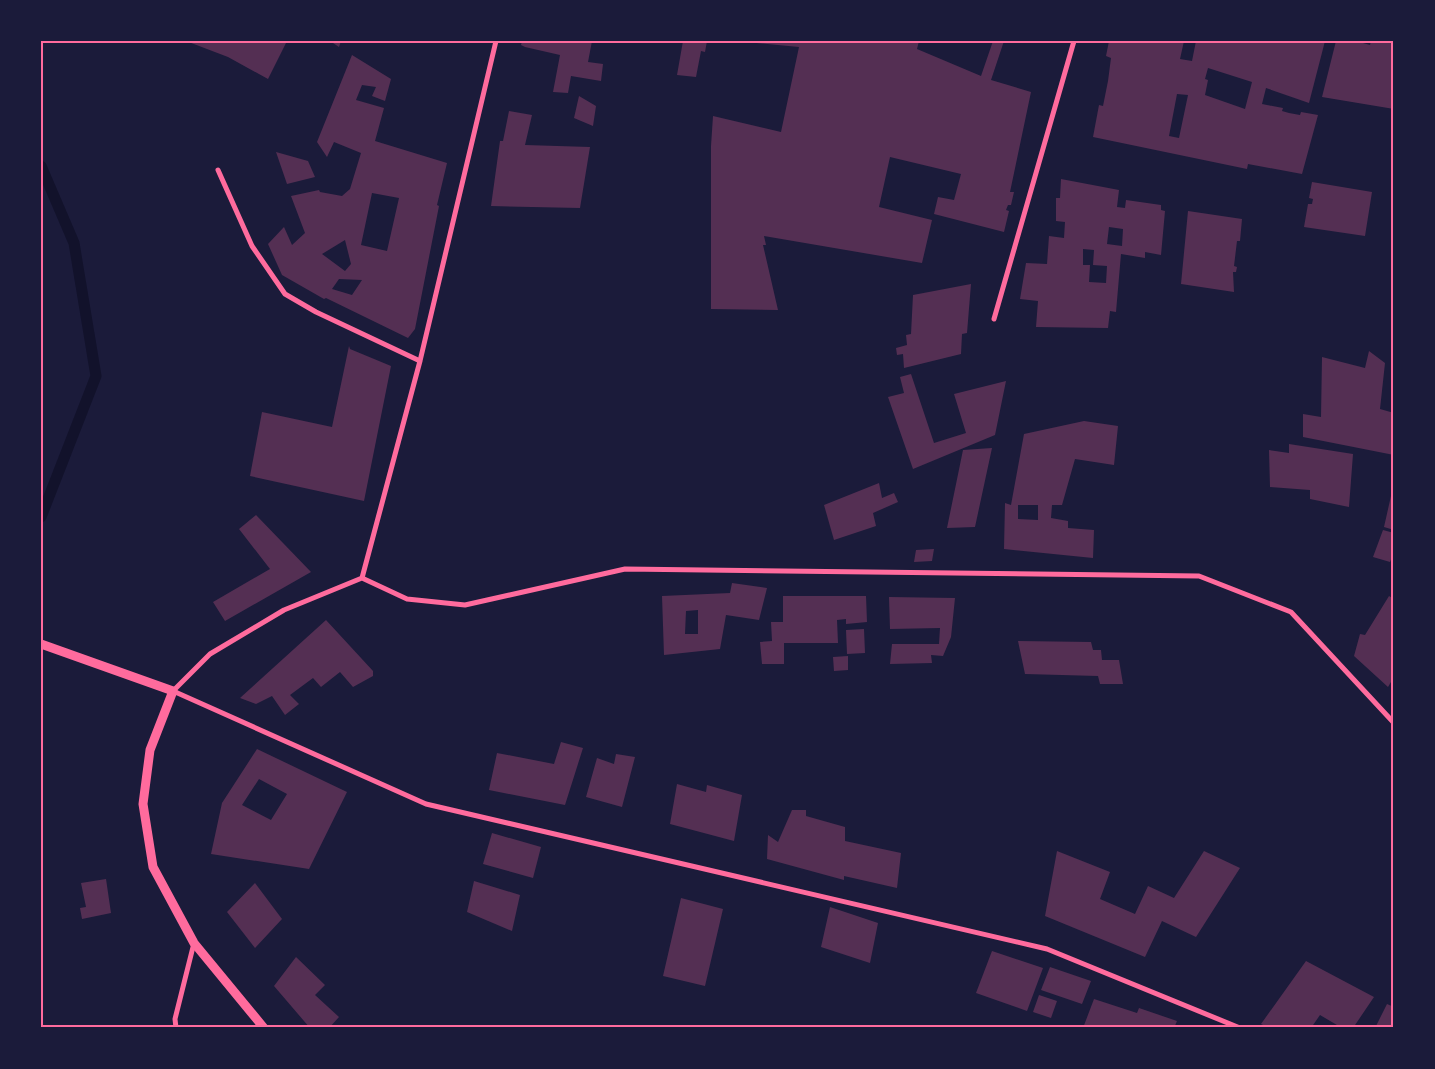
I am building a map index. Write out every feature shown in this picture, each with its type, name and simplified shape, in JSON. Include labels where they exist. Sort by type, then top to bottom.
[{"type":"street","points":[[362,578],[420,361],[496,41]]},
{"type":"street","points":[[994,320],[1074,41]]},
{"type":"street","points":[[218,170],[252,246],[285,294],[316,312],[420,361]]},
{"type":"street","points":[[264,1028],[194,943],[153,867],[143,804],[150,750],[172,692],[210,654],[284,610],[362,578],[407,599],[465,605],[624,569],[1199,576],[1291,612],[1394,723]]},
{"type":"street","points":[[41,644],[172,692],[426,804],[1047,949],[1240,1028]]},
{"type":"street","points":[[176,1028],[175,1019],[194,943]]},
{"type":"building","points":[[186,41],[287,41],[268,79],[228,57]]},
{"type":"building","points":[[330,41],[341,41],[339,47]]},
{"type":"building","points":[[522,41],[592,41],[588,62],[603,64],[601,81],[571,76],[568,93],[553,92],[560,55],[525,47],[521,45]]},
{"type":"building","points":[[683,41],[707,41],[705,52],[701,51],[696,77],[677,75]]},
{"type":"building","points":[[736,41],[919,41],[917,49],[981,76],[993,41],[1004,41],[991,80],[1031,92],[1010,192],[1014,192],[1011,205],[1008,205],[1006,210],[1009,211],[1004,232],[934,214],[938,197],[954,200],[961,174],[890,157],[879,207],[932,220],[922,263],[764,236],[766,245],[763,245],[778,310],[711,309],[711,146],[713,116],[781,132],[799,47]]},
{"type":"building","points":[[1109,41],[1184,41],[1180,59],[1192,61],[1196,41],[1325,41],[1309,103],[1266,88],[1262,104],[1283,108],[1282,111],[1289,113],[1300,115],[1301,112],[1318,115],[1302,174],[1248,164],[1247,169],[1093,137],[1099,105],[1103,106],[1108,81],[1111,58],[1106,56]],"holes":[[[1208,68],[1252,82],[1245,109],[1205,95],[1208,80],[1205,79]],[[1177,94],[1188,95],[1179,138],[1169,136]]]},
{"type":"building","points":[[1336,41],[1356,41],[1370,45],[1371,41],[1394,41],[1394,109],[1322,97]]},
{"type":"building","points":[[352,55],[391,79],[385,101],[372,96],[376,87],[362,85],[356,100],[384,108],[375,141],[447,163],[437,205],[439,206],[415,329],[408,338],[326,298],[324,299],[282,275],[268,244],[284,227],[292,245],[305,233],[291,196],[319,190],[320,192],[342,196],[350,189],[361,153],[334,142],[327,157],[317,142]],"holes":[[[372,193],[399,198],[387,251],[361,245]],[[345,240],[351,264],[345,271],[322,254]],[[339,279],[362,280],[352,295],[332,289]]]},
{"type":"building","points":[[579,96],[596,106],[593,126],[574,118]]},
{"type":"building","points":[[509,111],[532,115],[525,145],[590,147],[580,208],[491,206],[500,141],[503,141]]},
{"type":"building","points":[[276,152],[308,161],[315,177],[287,184]]},
{"type":"building","points":[[1061,179],[1119,190],[1117,207],[1125,208],[1126,200],[1161,205],[1161,210],[1165,211],[1161,255],[1145,252],[1145,258],[1121,254],[1116,312],[1110,311],[1108,328],[1036,327],[1038,301],[1020,299],[1026,263],[1047,264],[1049,236],[1064,238],[1065,222],[1056,221],[1056,198],[1060,198]],"holes":[[[1109,227],[1123,229],[1122,246],[1107,244]],[[1083,249],[1094,250],[1093,265],[1107,266],[1106,283],[1089,282],[1090,265],[1083,265]]]},
{"type":"building","points":[[1312,182],[1372,192],[1365,236],[1304,227],[1308,204],[1312,204],[1313,199],[1309,198]]},
{"type":"building","points":[[1188,211],[1242,219],[1240,241],[1237,241],[1234,266],[1237,267],[1236,272],[1233,272],[1234,292],[1181,284]]},
{"type":"building","points":[[971,284],[967,333],[962,334],[961,354],[904,368],[903,354],[897,355],[896,348],[907,345],[906,335],[911,334],[913,295]]},
{"type":"building","points":[[349,346],[350,349],[391,366],[364,501],[250,476],[262,412],[332,427]]},
{"type":"building","points":[[1369,351],[1385,363],[1380,409],[1394,413],[1394,455],[1303,437],[1303,414],[1321,417],[1322,357],[1365,368]]},
{"type":"building","points":[[911,374],[934,443],[966,433],[954,394],[1006,381],[995,435],[913,469],[888,397],[904,393],[900,377]]},
{"type":"building","points":[[1084,421],[1118,426],[1114,465],[1075,459],[1062,505],[1052,505],[1051,518],[1068,521],[1068,528],[1094,530],[1093,558],[1004,549],[1005,503],[1011,505],[1024,434]],"holes":[[[1018,505],[1038,505],[1038,520],[1018,519]]]},
{"type":"building","points":[[1289,444],[1353,454],[1349,507],[1310,499],[1310,490],[1270,487],[1269,450],[1289,453]]},
{"type":"building","points":[[992,448],[975,527],[947,528],[963,450]]},
{"type":"building","points":[[879,483],[882,498],[894,493],[898,502],[873,513],[876,526],[834,540],[824,505]]},
{"type":"building","points":[[1394,487],[1394,530],[1384,527]]},
{"type":"building","points":[[256,515],[311,572],[225,621],[213,602],[270,569],[239,529]]},
{"type":"building","points":[[1383,530],[1394,533],[1394,552],[1390,562],[1373,557]]},
{"type":"building","points":[[934,549],[932,561],[914,562],[916,550]]},
{"type":"building","points":[[732,583],[767,588],[759,620],[726,615],[720,649],[664,655],[662,596],[730,593]],"holes":[[[698,610],[698,634],[685,634],[686,611]]]},
{"type":"building","points":[[783,596],[866,596],[867,622],[846,624],[846,619],[837,620],[838,643],[784,643],[784,664],[762,664],[760,642],[772,641],[771,622],[783,622]]},
{"type":"building","points":[[1389,596],[1394,599],[1394,677],[1388,687],[1354,656],[1360,634],[1365,635]]},
{"type":"building","points":[[889,597],[955,598],[951,637],[943,656],[931,655],[932,663],[890,664],[892,644],[939,644],[940,628],[890,629]]},
{"type":"building","points":[[326,620],[373,671],[373,676],[353,687],[340,672],[321,687],[313,678],[290,695],[299,704],[285,715],[272,696],[256,704],[240,698]]},
{"type":"building","points":[[864,629],[865,653],[847,654],[846,630]]},
{"type":"building","points":[[1018,641],[1091,642],[1093,650],[1101,650],[1102,660],[1119,660],[1123,684],[1100,684],[1098,676],[1025,674]]},
{"type":"building","points":[[848,656],[848,670],[834,671],[833,657]]},
{"type":"building","points":[[561,742],[583,748],[565,805],[489,790],[497,753],[554,764]]},
{"type":"building","points":[[257,749],[347,792],[309,869],[211,854],[222,803]],"holes":[[[259,779],[287,794],[271,820],[242,805]]]},
{"type":"building","points":[[616,754],[635,757],[622,807],[586,797],[597,758],[614,764]]},
{"type":"building","points":[[677,784],[706,792],[707,785],[742,795],[734,841],[670,824]]},
{"type":"building","points":[[792,810],[806,810],[806,816],[845,827],[845,841],[901,853],[897,888],[844,876],[844,880],[767,859],[768,835],[778,842]]},
{"type":"building","points":[[492,833],[541,847],[533,878],[483,864]]},
{"type":"building","points":[[1057,851],[1110,872],[1100,899],[1135,914],[1148,886],[1174,898],[1204,851],[1240,868],[1196,937],[1162,921],[1145,957],[1045,916]]},
{"type":"building","points":[[106,879],[111,913],[82,919],[80,908],[86,907],[81,883]]},
{"type":"building","points":[[474,881],[520,895],[512,931],[467,912]]},
{"type":"building","points":[[255,883],[282,919],[255,948],[227,912]]},
{"type":"building","points":[[681,898],[723,909],[705,986],[663,976]]},
{"type":"building","points":[[830,907],[878,923],[870,963],[821,947]]},
{"type":"building","points":[[992,951],[1043,968],[1027,1011],[976,993]]},
{"type":"building","points":[[296,957],[325,985],[315,995],[339,1017],[329,1028],[310,1028],[274,986]]},
{"type":"building","points":[[1306,961],[1374,997],[1353,1028],[1342,1028],[1320,1015],[1311,1028],[1269,1028],[1261,1024]]},
{"type":"building","points":[[1050,967],[1091,981],[1082,1004],[1041,990]]},
{"type":"building","points":[[1039,995],[1057,1001],[1051,1018],[1033,1012]]},
{"type":"building","points":[[1094,999],[1137,1013],[1139,1008],[1177,1021],[1174,1028],[1083,1028]]},
{"type":"building","points":[[1387,1004],[1394,1007],[1394,1028],[1375,1028]]},
{"type":"waterway","points":[[41,166],[74,243],[96,376],[41,517]]}]
